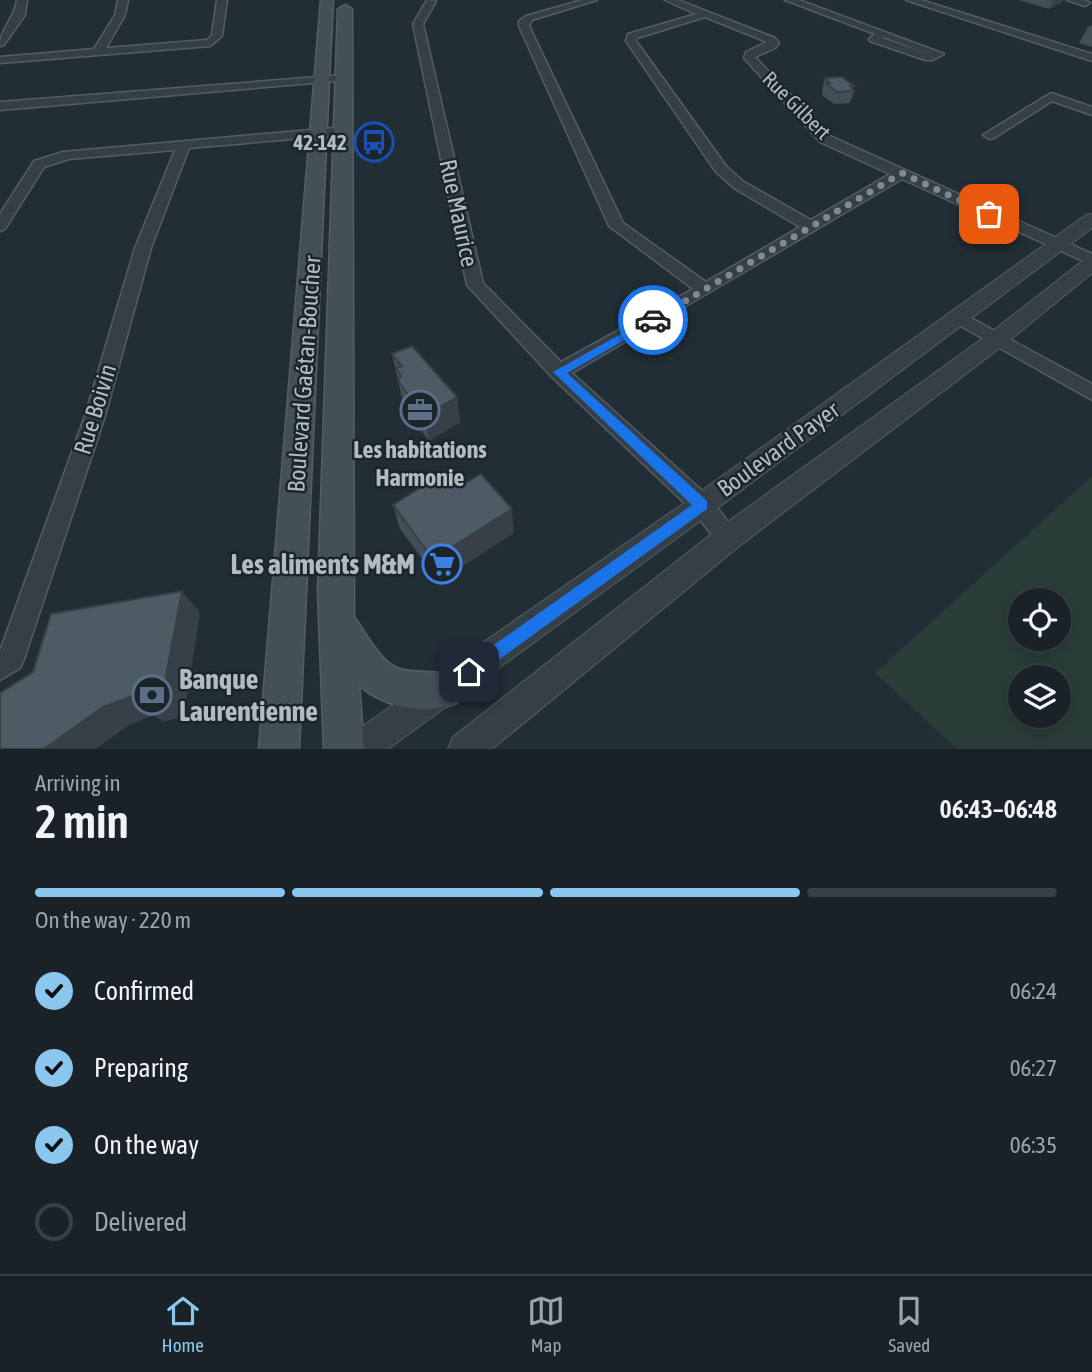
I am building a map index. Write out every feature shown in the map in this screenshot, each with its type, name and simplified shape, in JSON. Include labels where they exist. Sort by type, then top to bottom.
[{"type":"main road","name":"Boulevard Gaétan-Boucher","points":[[279,749],[321,79],[326,52],[327,0]]},
{"type":"main road","name":"Boulevard Gaétan-Boucher","points":[[343,0],[344,131],[335,591],[344,749]]},
{"type":"main road","points":[[304,360],[339,355]]},
{"type":"main road","points":[[338,625],[373,673],[393,687],[443,690]]},
{"type":"street","points":[[0,43],[20,15],[22,0]]},
{"type":"street","points":[[98,52],[120,15],[123,0]]},
{"type":"street","points":[[0,60],[210,43],[217,36],[222,0]]},
{"type":"street","name":"Rue Maurice","points":[[431,0],[419,17],[418,24],[475,285],[559,372],[702,505],[728,538]]},
{"type":"street","points":[[592,0],[529,18],[524,21],[524,26],[617,226],[705,290]]},
{"type":"street","name":"Rue Gilbert","points":[[670,0],[771,40],[774,43],[771,46],[750,54],[749,58],[825,139],[1092,261]]},
{"type":"street","points":[[790,0],[939,54],[929,58],[874,39],[882,34]]},
{"type":"street","points":[[911,0],[1092,58]]},
{"type":"street","points":[[1072,0],[1085,4]]},
{"type":"street","points":[[705,14],[632,36],[631,41],[721,169],[739,185],[810,226]]},
{"type":"street","points":[[0,106],[344,78]]},
{"type":"street","points":[[989,135],[1051,97],[1092,111]]},
{"type":"street","points":[[0,226],[39,164],[68,155],[344,131]]},
{"type":"street","name":"Rue Boivin","points":[[0,667],[11,659],[95,416],[143,248],[183,146]]},
{"type":"street","points":[[559,372],[705,290],[902,173]]},
{"type":"street","name":"Boulevard Payer","points":[[359,749],[702,505],[1092,219]]},
{"type":"street","name":"Boulevard Payer","points":[[466,749],[728,538],[998,339],[1092,261]]},
{"type":"street","points":[[958,317],[1092,393]]},
{"type":"green space","points":[[1092,476],[1092,749],[957,749],[875,673]]},
{"type":"building","points":[[842,77],[854,86],[850,86],[854,91],[837,92],[826,83],[830,83],[825,78]]},
{"type":"building","points":[[412,346],[457,397],[424,416],[398,381],[401,375],[396,368],[402,366],[392,354]]},
{"type":"building","points":[[450,469],[462,485],[481,474],[512,509],[433,559],[393,505]]},
{"type":"building","points":[[182,591],[162,698],[141,705],[143,692],[103,707],[44,749],[0,749],[0,693],[33,672],[51,614]]},
{"type":"way so far","points":[[653,320],[902,173],[989,214]]},
{"type":"place","name":"42-142","points":[[374,142]]},
{"type":"place","name":"Les habitations Harmonie","points":[[420,410]]},
{"type":"place","name":"Les aliments M&M","points":[[442,564]]},
{"type":"place","name":"Banque Laurentienne","points":[[152,695]]},
{"type":"route","points":[[469,672],[702,505],[559,372],[653,320]]}]
